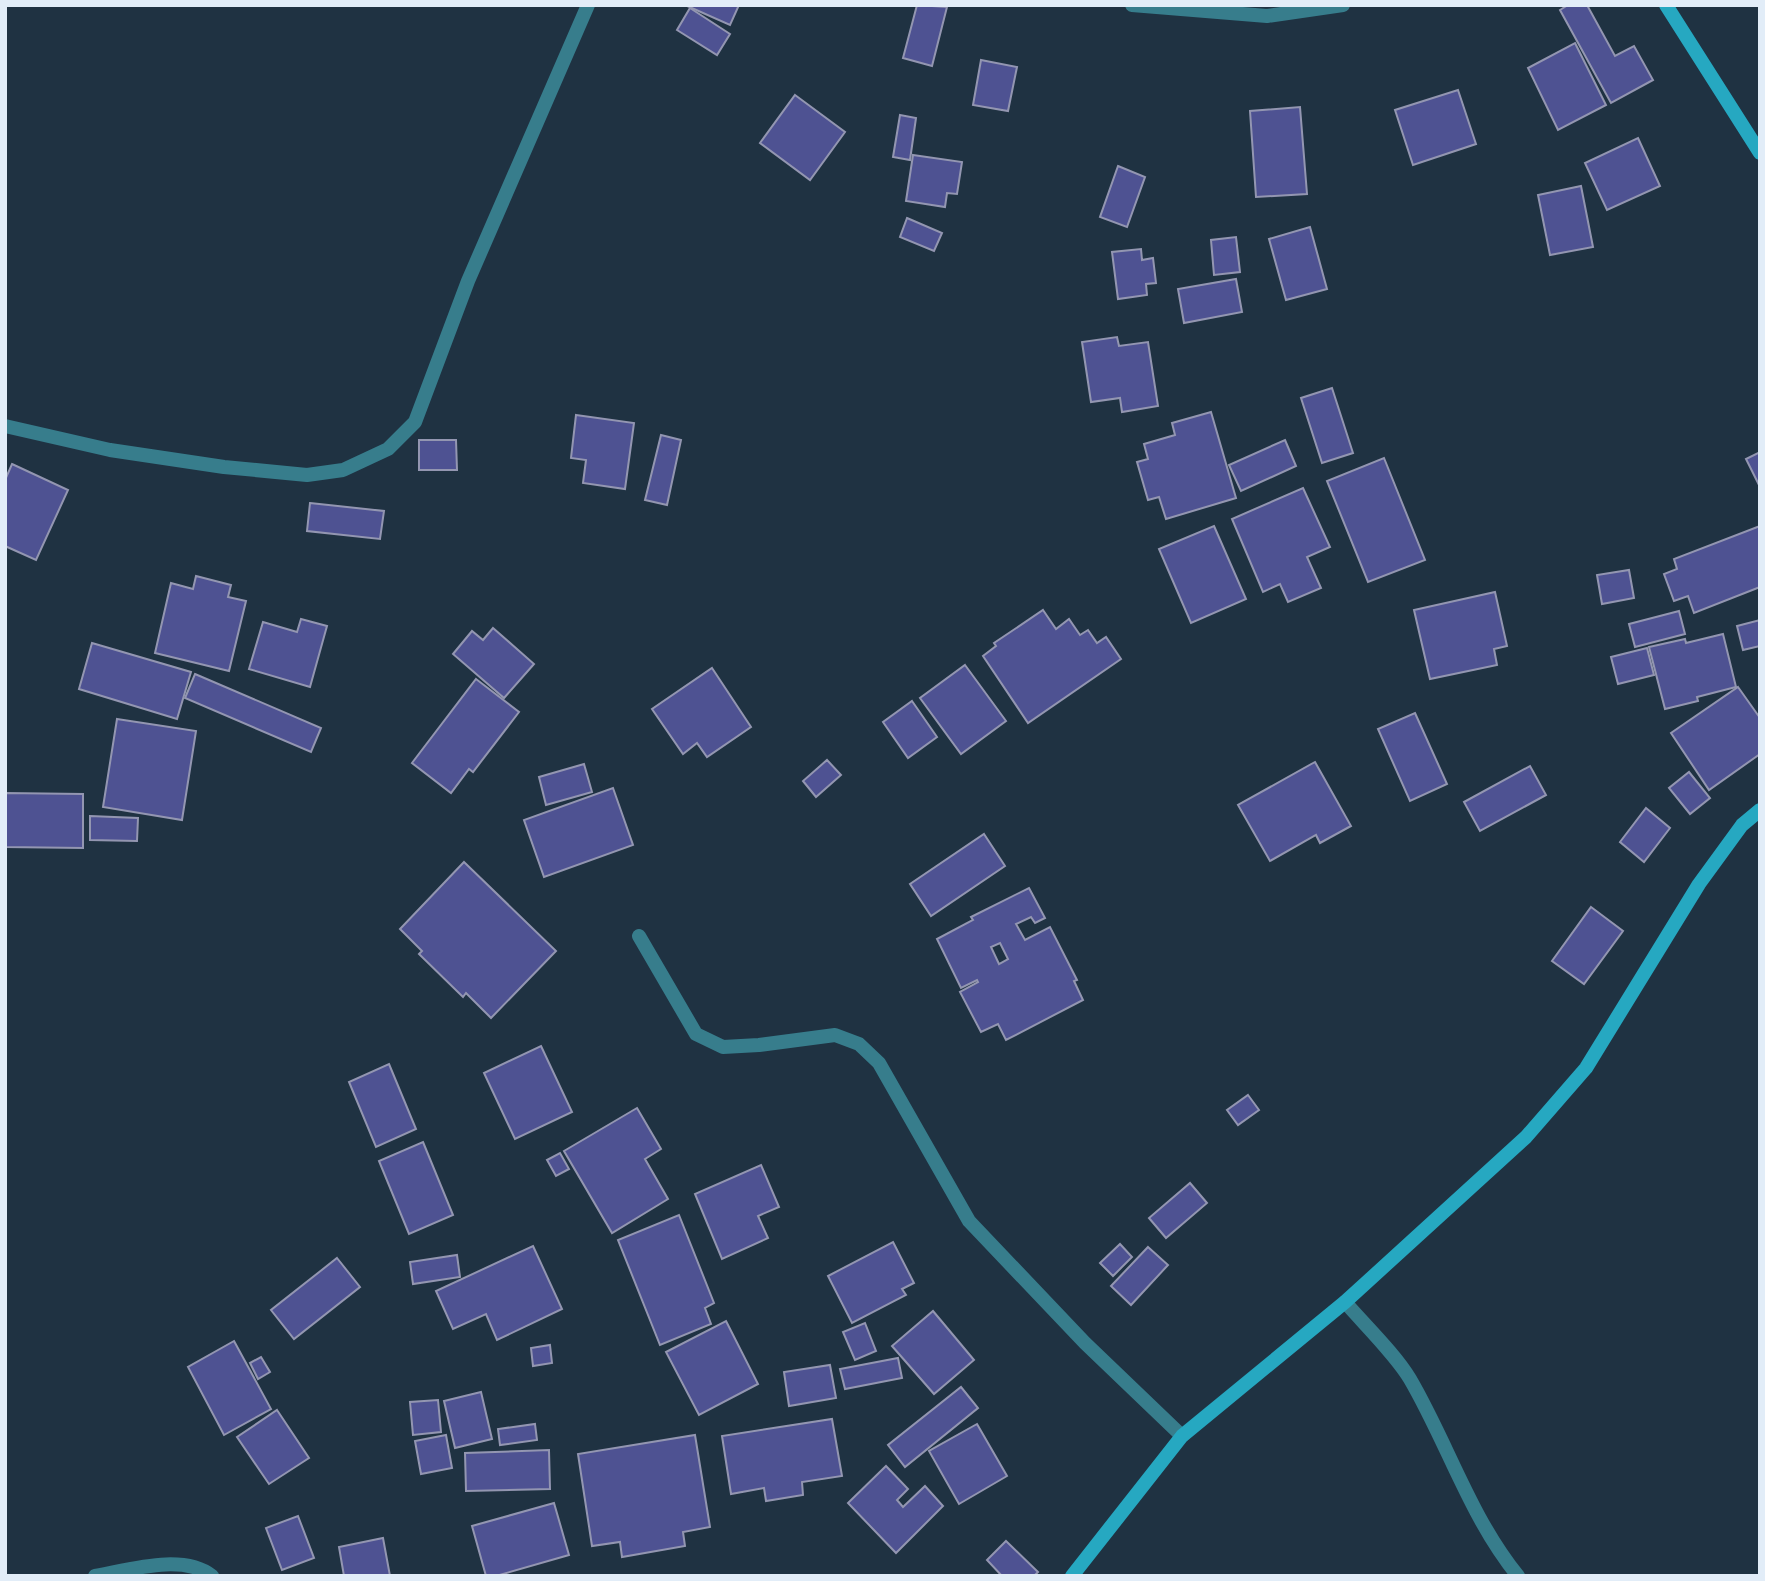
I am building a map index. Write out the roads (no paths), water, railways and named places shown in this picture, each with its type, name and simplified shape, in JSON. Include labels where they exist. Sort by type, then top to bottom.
[{"type":"street","points":[[5,426],[110,450],[224,467],[307,475],[343,470],[388,449],[415,422],[468,281],[588,5]]},
{"type":"street","points":[[1132,5],[1267,16],[1343,5]]},
{"type":"street","points":[[1666,5],[1760,153]]},
{"type":"street","points":[[1072,1576],[1182,1436],[1345,1302],[1526,1137],[1593,1056],[1699,884],[1742,825],[1760,810]]},
{"type":"street","points":[[639,936],[696,1034],[723,1047],[835,1035],[859,1044],[879,1063],[969,1221],[1085,1343],[1182,1436]]},
{"type":"street","points":[[1345,1302],[1408,1376],[1434,1422],[1461,1484],[1518,1576]]},
{"type":"street","points":[[95,1576],[162,1564],[201,1567],[212,1576]]}]
